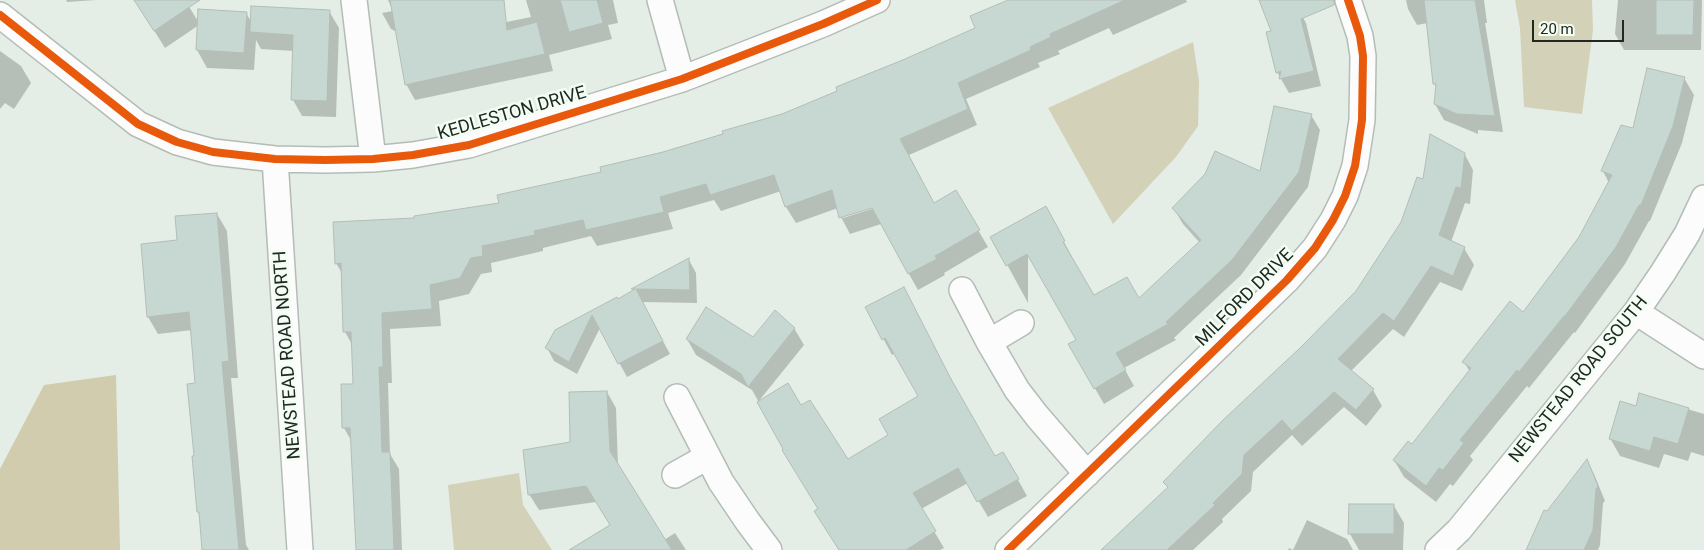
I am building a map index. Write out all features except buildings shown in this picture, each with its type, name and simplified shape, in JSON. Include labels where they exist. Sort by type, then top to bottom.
[{"type":"street","points":[[354,0],[373,159]]},
{"type":"street","points":[[660,0],[682,78]]},
{"type":"street","name":"KEDLESTON DRIVE","points":[[0,15],[138,124],[178,142],[204,149],[275,159],[325,160],[373,159],[413,155],[469,145],[682,78],[823,24],[877,0]]},
{"type":"street","name":"MILFORD DRIVE","points":[[1008,550],[1287,280],[1315,248],[1333,220],[1345,196],[1355,166],[1363,113],[1360,36],[1348,0]]},
{"type":"street","name":"NEWSTEAD ROAD NORTH","points":[[275,159],[300,550]]},
{"type":"street","name":"NEWSTEAD ROAD SOUTH","points":[[1438,550],[1459,530],[1636,312],[1687,234],[1704,198]]},
{"type":"street","points":[[962,290],[988,342],[1018,390],[1037,416],[1087,474]]},
{"type":"street","points":[[1636,312],[1704,356]]},
{"type":"street","points":[[988,342],[1021,323]]},
{"type":"street","points":[[677,397],[707,457],[737,506],[769,550]]},
{"type":"street","points":[[675,475],[707,457]]},
{"type":"shaded area","points":[[1515,0],[1592,0],[1593,30],[1582,114],[1524,107],[1520,28]]},
{"type":"shaded area","points":[[1193,42],[1199,81],[1198,126],[1176,157],[1113,224],[1048,108]]},
{"type":"shaded area","points":[[116,375],[120,550],[0,550],[0,469],[44,385]]},
{"type":"shaded area","points":[[519,473],[523,505],[552,550],[454,550],[448,485]]},
{"type":"cycle path","points":[[0,15],[138,124],[177,142],[213,152],[275,159],[325,160],[373,159],[413,155],[469,145],[682,79],[823,24],[877,0]]},
{"type":"cycle path","points":[[1008,550],[1287,280],[1315,248],[1333,220],[1345,196],[1355,166],[1362,120],[1363,56],[1360,36],[1348,0]]}]
